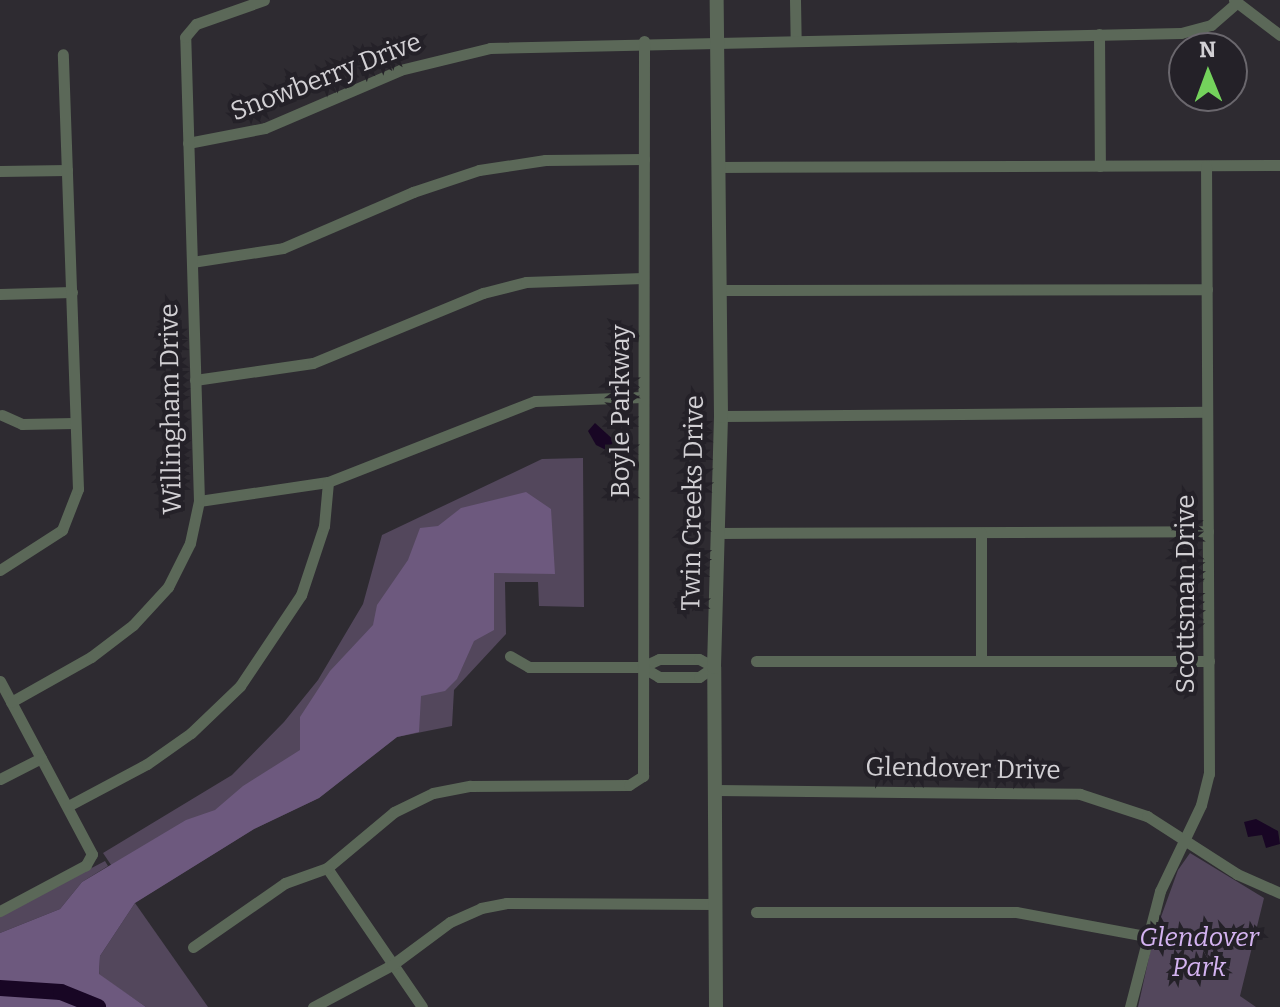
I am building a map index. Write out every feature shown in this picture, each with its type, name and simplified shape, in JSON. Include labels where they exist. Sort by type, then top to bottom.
[{"type":"street","name":"Willingham Drive","points":[[11,702],[91,657],[152,607],[181,565],[199,501],[188,143],[189,29],[264,0]]},
{"type":"street","name":"Twin Creeks Drive","points":[[716,1007],[714,667],[721,416],[717,0]]},
{"type":"street","points":[[795,0],[796,39]]},
{"type":"street","name":"Snowberry Drive","points":[[188,143],[265,128],[446,56],[533,43],[1195,32],[1211,25],[1236,1]]},
{"type":"street","points":[[1236,1],[1280,35]]},
{"type":"street","points":[[1099,34],[1100,166]]},
{"type":"street","name":"Boyle Parkway","points":[[327,868],[394,812],[433,793],[470,786],[629,785],[640,781],[644,41]]},
{"type":"street","points":[[0,570],[53,539],[71,515],[78,489],[63,54]]},
{"type":"street","points":[[192,262],[283,248],[413,192],[479,170],[545,160],[644,159]]},
{"type":"street","points":[[718,167],[1280,165]]},
{"type":"street","name":"Scottsman Drive","points":[[1130,1007],[1145,936],[1209,774],[1206,166]]},
{"type":"street","points":[[0,171],[67,170]]},
{"type":"street","points":[[195,380],[313,363],[483,293],[526,282],[643,278]]},
{"type":"street","points":[[719,290],[1207,289]]},
{"type":"street","points":[[0,294],[72,292]]},
{"type":"street","points":[[199,501],[328,482],[535,401],[643,397]]},
{"type":"street","points":[[721,416],[1207,412]]},
{"type":"street","points":[[2,415],[22,424],[74,423]]},
{"type":"street","points":[[68,806],[158,757],[240,686],[301,595],[324,526],[328,482]]},
{"type":"street","points":[[716,533],[1208,531]]},
{"type":"street","points":[[981,533],[981,660]]},
{"type":"street","points":[[510,656],[529,667],[642,667],[659,659],[699,659],[714,667],[699,677],[659,677],[642,667]]},
{"type":"street","points":[[756,661],[1209,661]]},
{"type":"street","points":[[0,681],[68,806],[91,859],[0,911]]},
{"type":"street","points":[[0,779],[41,758]]},
{"type":"street","name":"Glendover Drive","points":[[716,790],[1052,790],[1122,806],[1185,840],[1237,874],[1280,893]]},
{"type":"street","points":[[193,947],[285,883],[327,868],[422,1007]]},
{"type":"street","points":[[313,1007],[392,965],[450,922],[494,905],[716,904]]},
{"type":"street","points":[[756,912],[1016,912],[1145,936]]},
{"type":"green space","points":[[583,458],[584,607],[539,606],[538,582],[505,582],[506,634],[454,690],[452,726],[397,737],[319,798],[254,829],[136,902],[103,853],[232,775],[284,722],[318,680],[363,604],[382,535],[542,459]]},
{"type":"green space","name":"Glendover Park","points":[[1190,853],[1264,898],[1240,996],[1256,1007],[1138,1007],[1153,939],[1178,870]]},
{"type":"green space","points":[[105,861],[108,866],[82,882],[60,909],[0,933],[0,916]]},
{"type":"green space","points":[[135,903],[208,1007],[146,1007],[99,975],[100,956]]},
{"type":"shaded area","points":[[595,423],[617,443],[614,454],[596,445],[588,431]]},
{"type":"shaded area","points":[[526,492],[551,509],[555,574],[494,573],[494,630],[474,641],[457,679],[445,691],[421,696],[419,732],[397,737],[319,798],[254,829],[135,903],[100,956],[99,974],[146,1007],[0,1007],[0,933],[60,909],[82,882],[186,820],[215,810],[243,786],[300,750],[300,717],[330,671],[373,625],[377,605],[408,560],[420,528],[438,526],[461,508]]},
{"type":"shaded area","points":[[1256,819],[1278,831],[1280,844],[1266,848],[1262,835],[1248,837],[1244,822]]},
{"type":"waterway","points":[[0,988],[61,992],[98,1007]]}]
